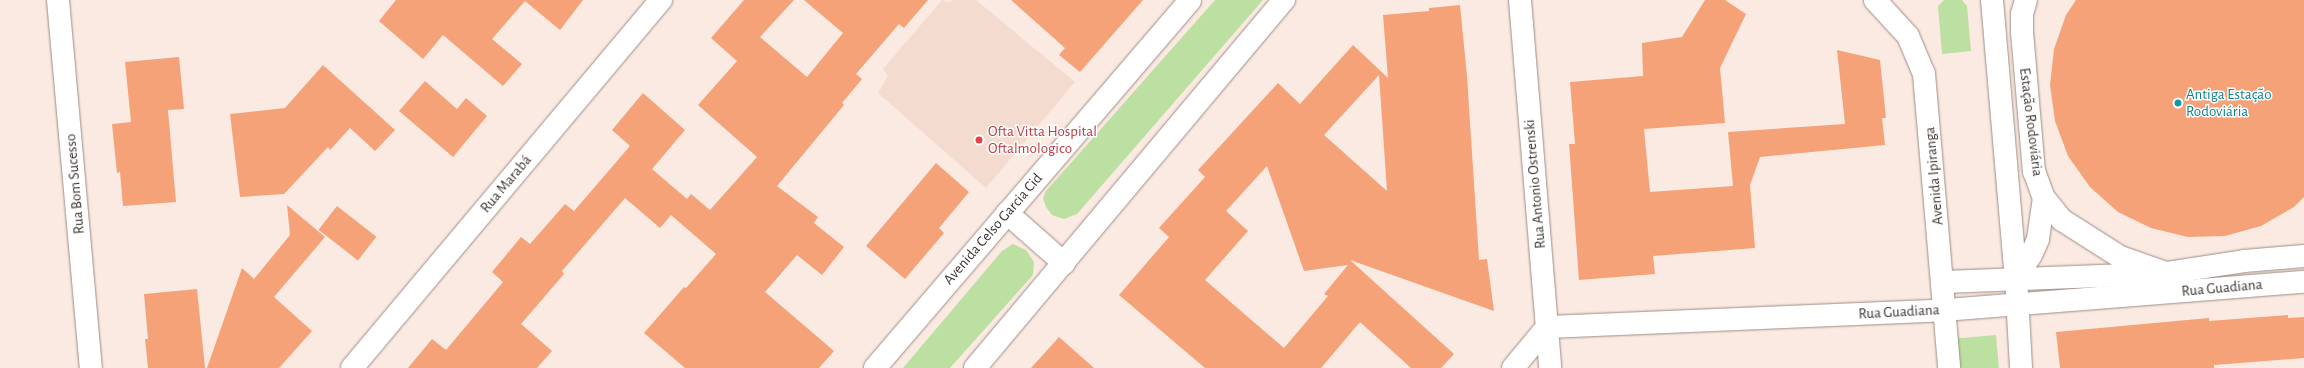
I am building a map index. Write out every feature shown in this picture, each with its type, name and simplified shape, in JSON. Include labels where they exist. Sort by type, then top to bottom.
[{"type":"street","name":"Rua Bom Sucesso","points":[[58,0],[91,368]]},
{"type":"street","name":"Rua Marabá","points":[[352,368],[661,0]]},
{"type":"street","name":"Avenida Celso Garcia Cid","points":[[875,368],[1190,0]]},
{"type":"street","points":[[975,368],[1284,0]]},
{"type":"street","name":"Rua Antonio Ostrenski","points":[[1520,0],[1550,368]]},
{"type":"street","name":"Avenida Ipiranga","points":[[1875,0],[1908,36],[1924,74],[1944,282],[1949,368]]},
{"type":"street","points":[[1992,0],[2016,278],[2021,368]]},
{"type":"street","name":"Estação Rodoviária","points":[[2026,0],[2022,14],[2022,32],[2034,171],[2044,198],[2062,220],[2087,238],[2120,257],[2166,273],[2244,261],[2304,256]]},
{"type":"street","points":[[1994,32],[2022,32]]},
{"type":"street","points":[[2016,278],[2031,255],[2038,239],[2044,198]]},
{"type":"street","points":[[1007,213],[1064,263]]},
{"type":"street","points":[[1944,282],[2166,273]]},
{"type":"street","name":"Rua Guadiana","points":[[1547,327],[1945,310],[2304,282]]},
{"type":"street","points":[[1513,368],[1547,327]]},
{"type":"shaded area","name":"Ofta Vitta Hospital Oftalmologico","points":[[942,0],[950,3],[952,0],[976,0],[1075,82],[986,188],[878,93],[888,76],[883,69]]},
{"type":"green space","points":[[1215,0],[1263,0],[1077,214],[1064,219],[1052,215],[1046,207],[1043,198],[1046,191]]},
{"type":"green space","points":[[1944,0],[1962,0],[1967,6],[1971,51],[1942,54],[1938,6]]},
{"type":"green space","points":[[1013,244],[1026,250],[1034,262],[1033,275],[950,368],[903,368],[1002,251]]},
{"type":"green space","points":[[1996,335],[1999,368],[1956,368],[1953,339]]},
{"type":"building","points":[[396,0],[583,0],[560,30],[525,1],[492,39],[522,64],[503,86],[443,35],[423,59],[379,21]]},
{"type":"building","points":[[744,0],[794,0],[760,37],[807,77],[843,33],[804,0],[928,0],[904,28],[899,24],[856,74],[862,79],[842,103],[844,105],[777,186],[818,217],[814,223],[844,247],[822,275],[797,255],[765,292],[834,351],[819,368],[685,368],[644,333],[684,287],[686,288],[716,254],[671,215],[660,228],[625,198],[562,271],[564,274],[521,324],[552,351],[537,368],[408,368],[432,339],[446,350],[503,282],[492,272],[521,237],[530,244],[565,204],[574,211],[630,146],[612,130],[643,93],[685,130],[652,169],[687,199],[691,194],[710,210],[757,157],[698,105],[737,61],[711,38]]},
{"type":"building","points":[[1011,0],[1143,0],[1080,72],[1059,55],[1065,48]]},
{"type":"building","points":[[1705,0],[1725,0],[1746,14],[1720,68],[1725,123],[1644,129],[1650,192],[1733,186],[1728,132],[1845,124],[1837,50],[1880,60],[1886,118],[1882,118],[1885,145],[1760,157],[1750,185],[1755,248],[1653,256],[1655,274],[1579,280],[1569,144],[1575,144],[1570,82],[1643,76],[1642,43],[1682,37]]},
{"type":"building","name":"Antiga Estação Rodoviária","points":[[2076,0],[2304,0],[2304,197],[2294,207],[2261,226],[2225,236],[2188,237],[2151,228],[2118,212],[2090,187],[2068,156],[2055,121],[2050,85],[2054,49],[2066,15]]},
{"type":"building","points":[[1460,5],[1467,76],[1479,260],[1487,259],[1494,311],[1350,260],[1454,354],[1441,368],[1411,368],[1360,322],[1321,368],[1205,368],[1119,295],[1169,237],[1159,228],[1205,177],[1198,170],[1278,83],[1300,104],[1353,45],[1388,78],[1383,15],[1429,11],[1429,8]],"holes":[[[1379,75],[1387,191],[1324,135]],[[1267,166],[1304,271],[1348,265],[1324,294],[1328,296],[1284,348],[1205,280],[1248,231],[1226,211]]]},
{"type":"building","points":[[179,57],[184,109],[168,110],[176,202],[123,206],[120,172],[117,173],[112,124],[131,122],[125,62]]},
{"type":"building","points":[[323,65],[395,130],[375,151],[350,128],[330,150],[328,147],[284,194],[240,197],[230,114],[285,108]]},
{"type":"building","points":[[425,81],[457,109],[466,98],[487,116],[453,157],[399,111]]},
{"type":"building","points":[[936,163],[969,192],[939,228],[944,233],[905,279],[866,246]]},
{"type":"building","points":[[287,205],[325,237],[274,297],[312,331],[279,368],[207,368],[242,268],[254,279],[290,235]]},
{"type":"building","points":[[337,206],[376,237],[358,260],[319,230]]},
{"type":"building","points":[[197,289],[205,368],[148,368],[145,339],[148,339],[144,294]]},
{"type":"building","points":[[2288,315],[2288,318],[2304,317],[2304,358],[2214,365],[2214,368],[2060,368],[2056,332],[2209,318],[2209,321]]},
{"type":"building","points":[[1059,337],[1094,368],[1031,368]]},
{"type":"place","name":"Antiga Estação Rodoviária","points":[[2178,103]]},
{"type":"place","name":"Ofta Vitta Hospital Oftalmologico","points":[[979,140]]}]
